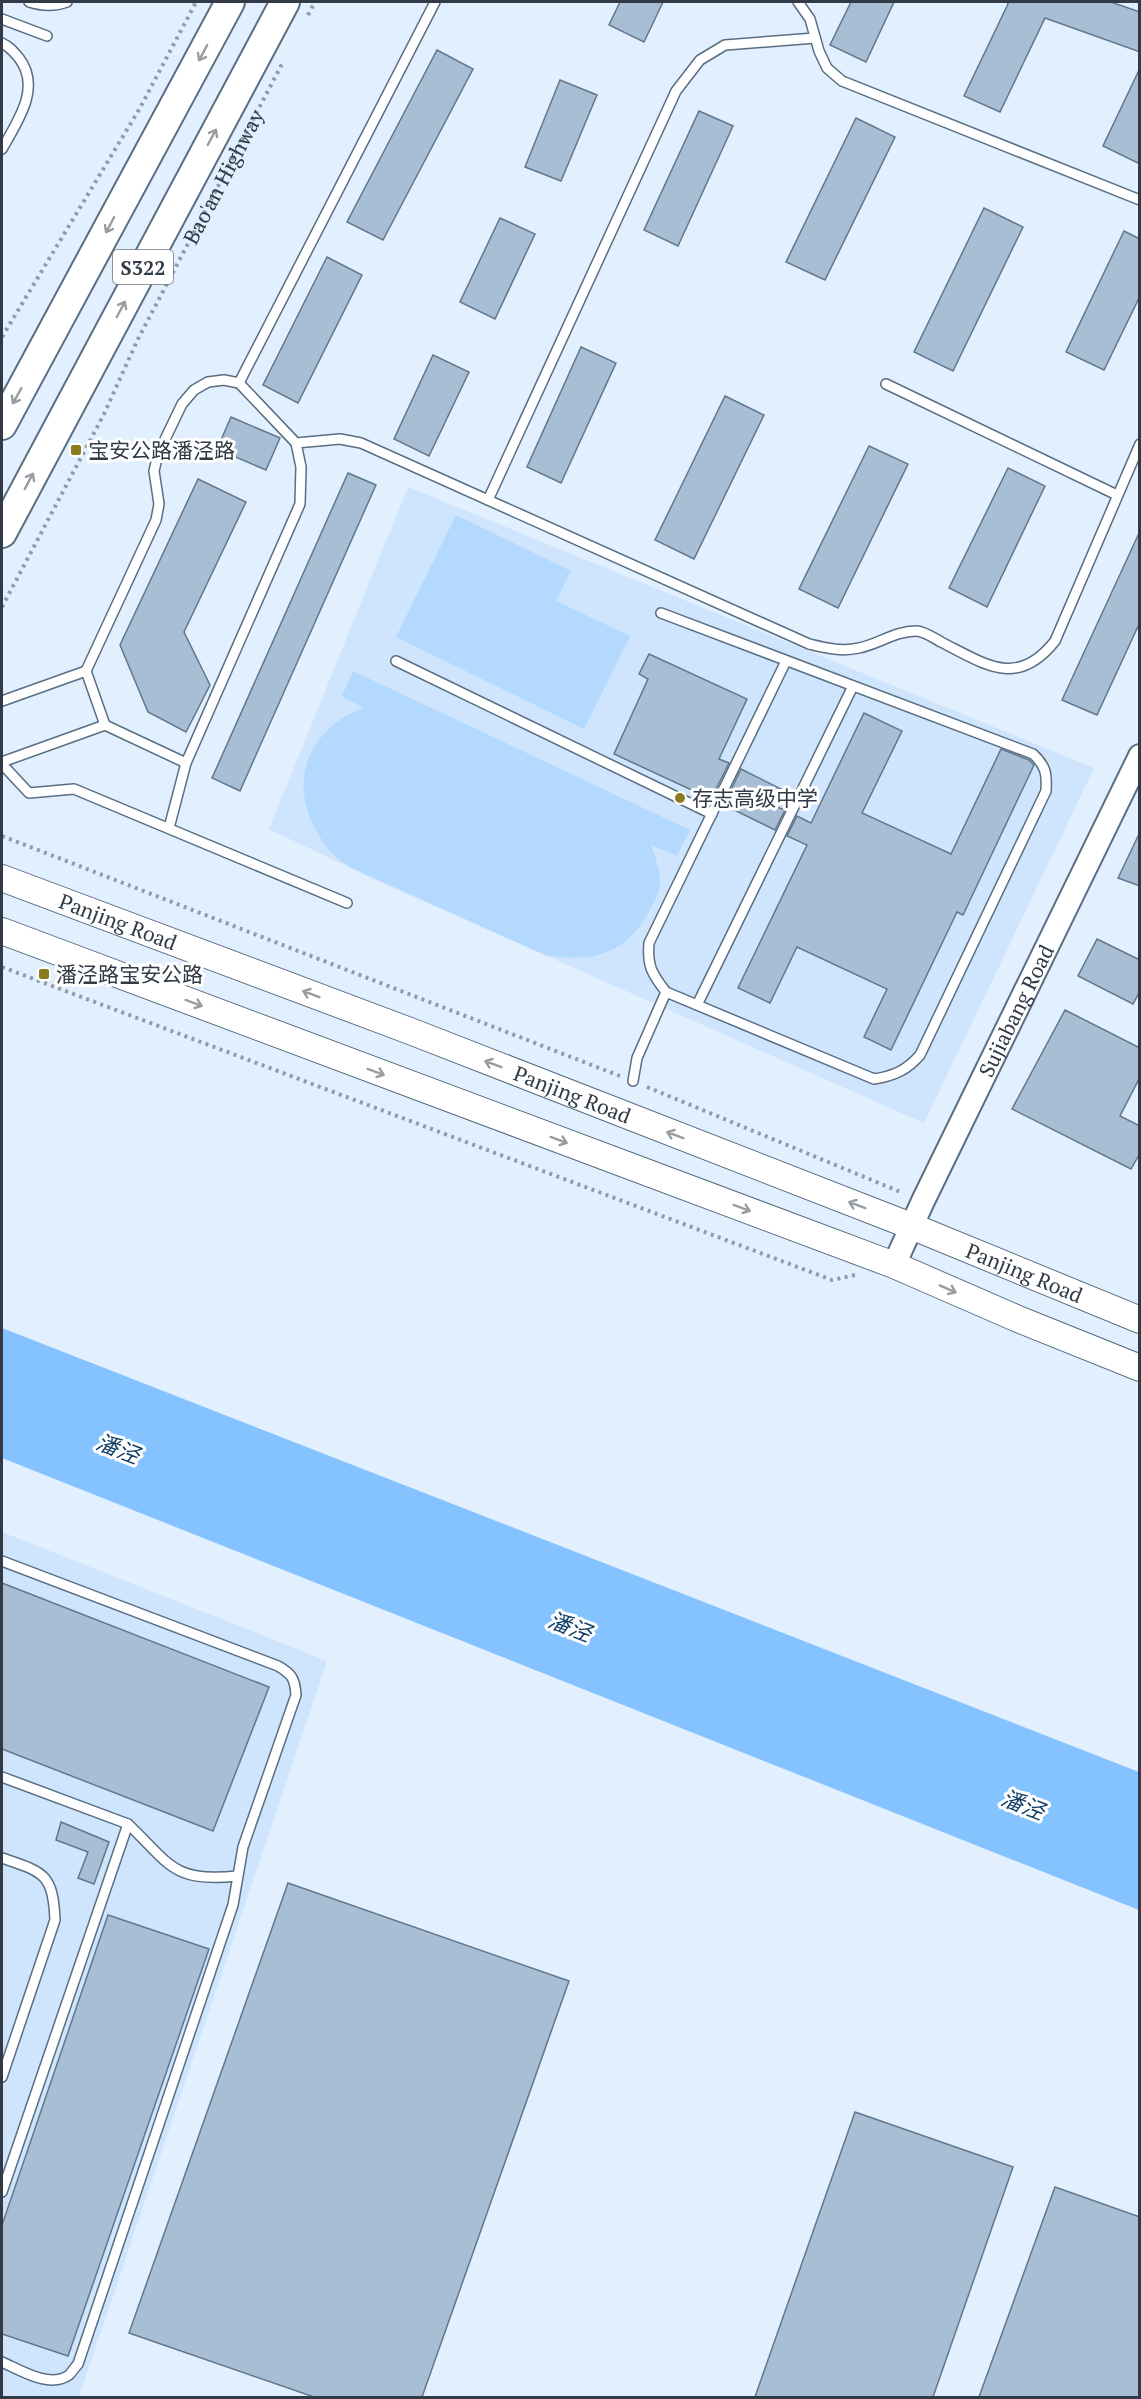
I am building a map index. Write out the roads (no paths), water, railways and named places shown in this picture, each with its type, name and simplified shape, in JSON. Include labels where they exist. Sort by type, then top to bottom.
[{"type":"main road","name":"S322","points":[[2,425],[230,2]]},
{"type":"main road","name":"Bao'an Highway","points":[[2,533],[285,2]]},
{"type":"main road","name":"Panjing Road","points":[[2,878],[421,1036],[911,1226],[1140,1320]]},
{"type":"main road","name":"Panjing Road","points":[[2,931],[894,1265],[1018,1319],[1140,1368]]},
{"type":"street","name":"Sujiabang Road","points":[[894,1265],[1140,756]]},
{"type":"lane","points":[[29,2],[40,6],[67,2]]},
{"type":"lane","points":[[239,383],[435,2]]},
{"type":"lane","points":[[798,2],[810,19],[827,68],[842,81],[1140,200]]},
{"type":"lane","points":[[2,20],[47,36]]},
{"type":"lane","points":[[488,500],[676,91],[700,60],[725,45],[815,38]]},
{"type":"lane","points":[[2,43],[11,47],[24,65],[29,85],[23,111],[2,149]]},
{"type":"lane","points":[[105,725],[86,671],[156,520],[159,504],[154,471],[158,454],[182,404],[194,390],[208,382],[224,380],[239,383],[296,443],[301,467],[300,504],[186,763],[170,828]]},
{"type":"lane","points":[[886,384],[1117,495]]},
{"type":"lane","points":[[296,443],[340,439],[361,443],[809,644],[834,650],[860,648],[899,633],[919,630],[987,664],[1007,670],[1023,667],[1042,658],[1055,642],[1140,444]]},
{"type":"lane","points":[[661,613],[1033,754],[1042,763],[1047,773],[1046,791],[920,1055],[912,1064],[894,1076],[874,1079],[666,992],[653,975],[647,959],[649,943],[786,661]]},
{"type":"lane","points":[[396,661],[712,814]]},
{"type":"lane","points":[[2,701],[86,671]]},
{"type":"lane","points":[[697,1005],[853,686]]},
{"type":"lane","points":[[186,763],[105,725],[2,763],[29,793],[74,789],[347,903]]},
{"type":"lane","points":[[633,1081],[637,1058],[666,992]]},
{"type":"lane","points":[[2,1561],[278,1666],[289,1672],[296,1680],[296,1695],[243,1847],[233,1905],[78,2364],[69,2375],[56,2380],[40,2378],[2,2362]]},
{"type":"lane","points":[[2,1777],[128,1824],[159,1857],[173,1868],[210,1879],[237,1876]]},
{"type":"lane","points":[[2,2192],[128,1824]]},
{"type":"lane","points":[[2,1858],[37,1870],[48,1880],[54,1900],[55,1920],[2,2077]]},
{"type":"water","name":"潘泾","points":[[2,1328],[1139,1772],[1139,1910],[2,1458]]},
{"type":"place","name":"宝安公路潘泾路","points":[[76,450]]},
{"type":"place","name":"存志高级中学","points":[[680,798]]},
{"type":"place","name":"潘泾路宝安公路","points":[[44,974]]}]
